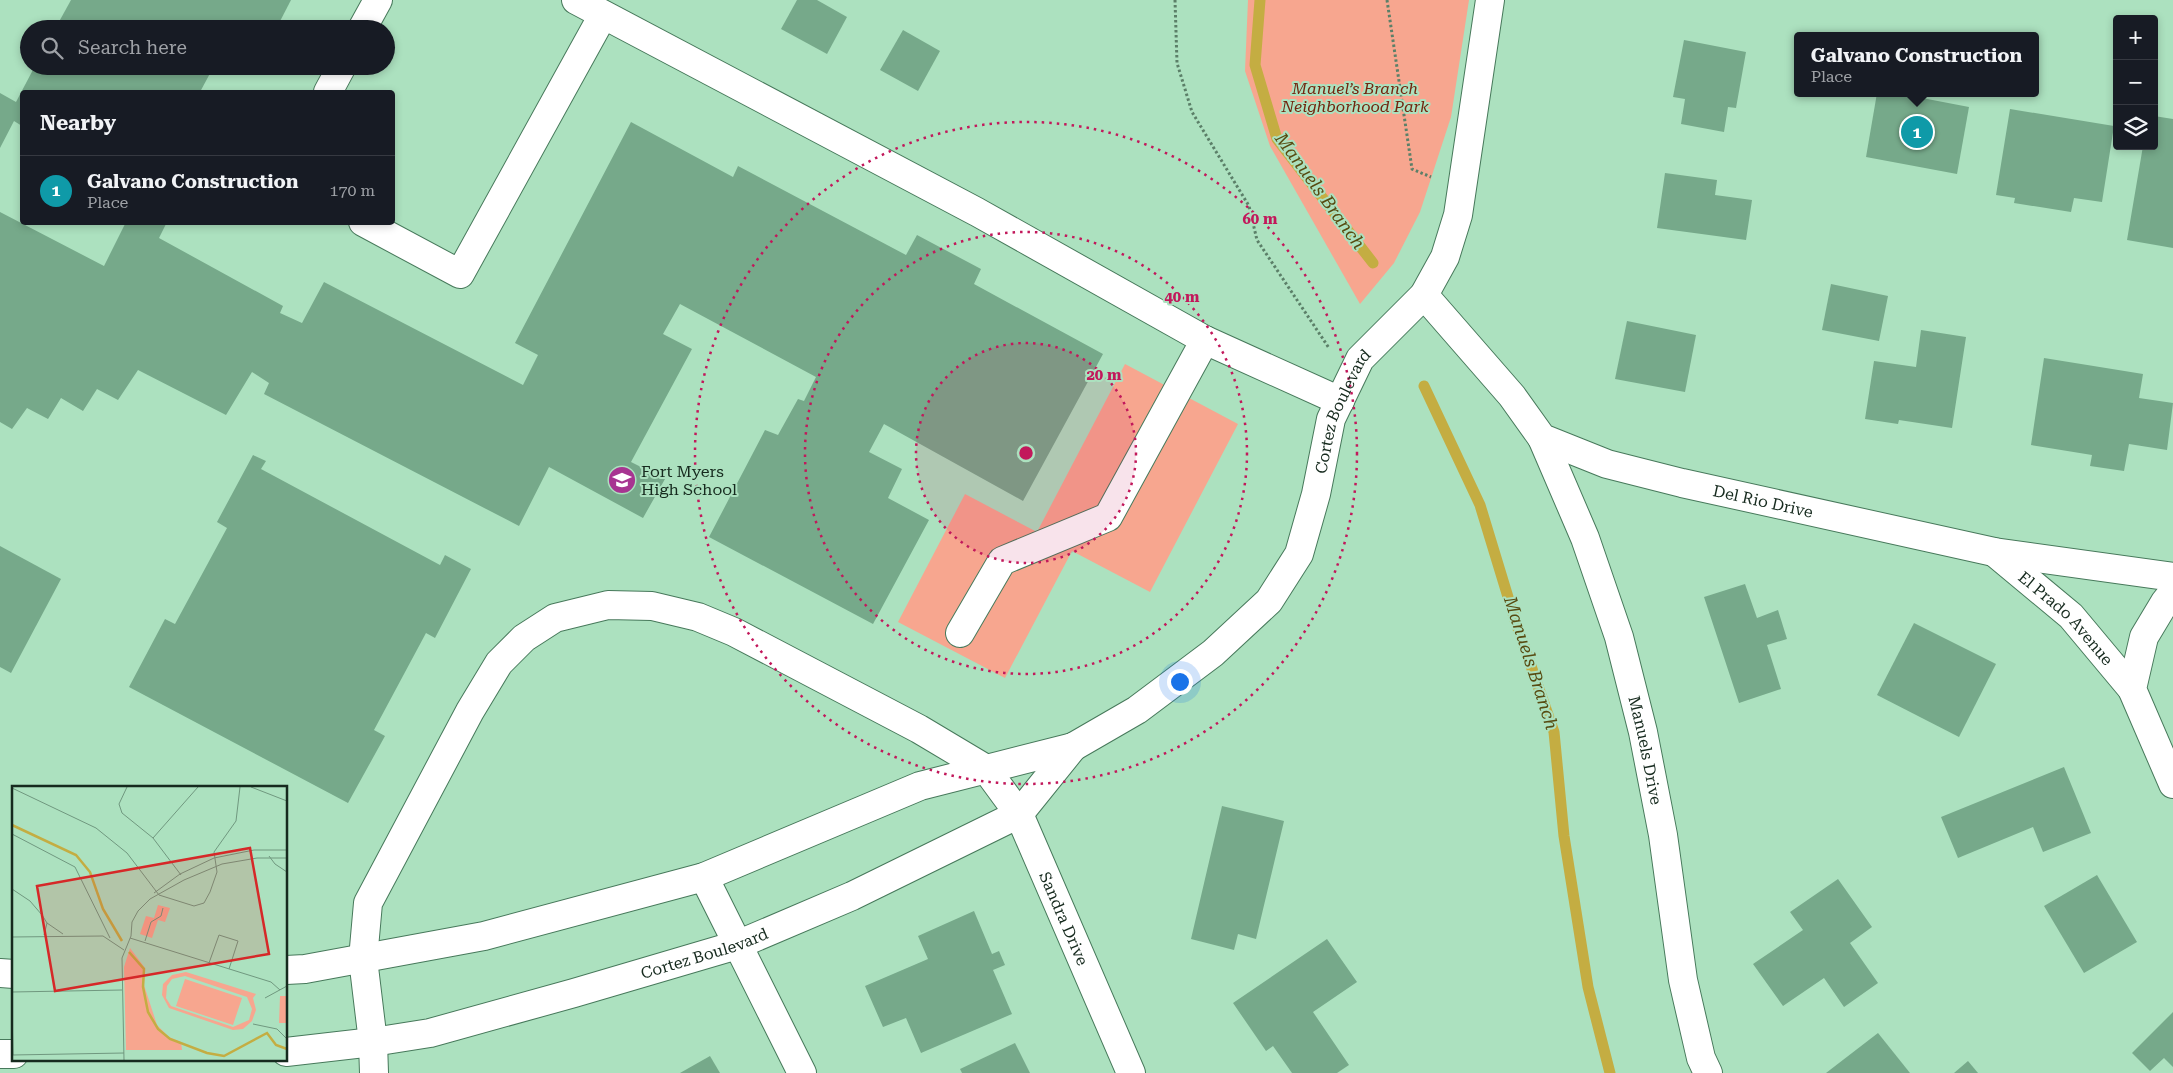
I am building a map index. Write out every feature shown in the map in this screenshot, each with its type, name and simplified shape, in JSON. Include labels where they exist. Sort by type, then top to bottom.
[{"type":"street","points":[[367,20],[378,0]]},
{"type":"street","points":[[576,0],[977,212],[1205,340],[1345,390]]},
{"type":"street","name":"Cortez Boulevard","points":[[288,970],[306,969],[484,936],[704,877],[920,786],[1073,748],[1137,710],[1213,653],[1269,601],[1299,554],[1316,494],[1331,419],[1360,358],[1424,295],[1445,257],[1458,215],[1490,0]]},
{"type":"street","points":[[369,225],[460,274],[603,15]]},
{"type":"street","points":[[329,90],[337,75]]},
{"type":"street","points":[[1424,295],[1512,396],[1542,438]]},
{"type":"street","points":[[960,633],[1002,561],[1108,517],[1205,340]]},
{"type":"street","name":"Del Rio Drive","points":[[1542,438],[1607,464],[1682,483],[1994,552],[2173,577]]},
{"type":"street","name":"Manuels Drive","points":[[1542,438],[1585,538],[1619,637],[1643,732],[1662,835],[1683,980],[1701,1058],[1708,1073]]},
{"type":"street","name":"El Prado Avenue","points":[[1994,552],[2072,616],[2132,689],[2173,784]]},
{"type":"street","name":"El Prado Avenue","points":[[2132,689],[2144,637],[2173,592]]},
{"type":"street","points":[[374,1073],[373,1042],[362,959],[368,903],[470,711],[500,663],[524,638],[555,618],[608,605],[652,606],[698,617],[734,632],[919,729],[986,769]]},
{"type":"street","name":"Cortez Boulevard","points":[[288,1052],[430,1033],[737,945],[852,896],[1019,814],[1073,748]]},
{"type":"street","name":"Sandra Drive","points":[[986,769],[1019,814],[1131,1073]]},
{"type":"street","points":[[704,877],[802,1073]]},
{"type":"path","points":[[1175,0],[1177,63],[1192,112],[1249,206],[1258,240],[1345,390]]},
{"type":"path","points":[[1387,0],[1412,169],[1462,188]]},
{"type":"green space","name":"Manuel’s Branch Neighborhood Park","points":[[1248,0],[1469,0],[1451,117],[1420,212],[1394,263],[1360,304],[1270,146],[1245,71]]},
{"type":"green space","points":[[1125,364],[1238,424],[1150,592],[1072,551],[1005,678],[898,622],[965,494],[1037,532]]},
{"type":"building","points":[[71,0],[291,0],[281,20],[60,20]]},
{"type":"building","points":[[797,0],[817,0],[847,17],[827,54],[781,29]]},
{"type":"building","points":[[903,30],[940,51],[918,91],[880,70]]},
{"type":"building","points":[[1684,40],[1746,52],[1736,108],[1728,107],[1724,132],[1681,124],[1685,99],[1673,97]]},
{"type":"building","points":[[30,75],[209,75],[201,90],[22,90]]},
{"type":"building","points":[[0,93],[16,102],[20,94],[20,125],[14,121],[0,148]]},
{"type":"building","points":[[1876,97],[1917,97],[1969,107],[1957,174],[1866,157]]},
{"type":"building","points":[[2010,109],[2113,126],[2102,202],[2074,198],[2071,212],[2014,203],[2015,198],[1996,195]]},
{"type":"building","points":[[2158,117],[2173,119],[2173,248],[2127,240],[2142,150],[2158,150]]},
{"type":"building","points":[[631,122],[733,177],[738,166],[906,255],[917,235],[981,269],[974,284],[1103,354],[1023,501],[884,424],[869,452],[902,469],[888,498],[929,520],[873,624],[709,537],[765,430],[778,435],[798,399],[804,401],[816,377],[680,304],[663,334],[692,349],[631,462],[665,479],[643,518],[549,467],[519,526],[264,394],[269,383],[252,372],[226,415],[138,370],[118,400],[97,389],[83,411],[61,398],[48,419],[27,408],[12,429],[0,422],[0,212],[20,222],[20,225],[25,225],[104,266],[124,225],[166,225],[159,238],[283,306],[280,313],[302,323],[324,282],[523,385],[538,355],[515,343]]},
{"type":"building","points":[[1665,173],[1717,180],[1715,195],[1752,200],[1746,240],[1657,228]]},
{"type":"building","points":[[1831,284],[1888,296],[1879,341],[1822,330]]},
{"type":"building","points":[[1627,321],[1696,335],[1685,392],[1615,379]]},
{"type":"building","points":[[1921,330],[1966,337],[1952,428],[1899,420],[1898,424],[1865,419],[1874,361],[1916,367]]},
{"type":"building","points":[[2044,358],[2143,374],[2139,398],[2173,403],[2167,450],[2129,444],[2124,471],[2090,466],[2092,455],[2031,445]]},
{"type":"building","points":[[253,455],[266,461],[261,469],[440,565],[445,555],[471,569],[435,638],[426,633],[374,730],[385,736],[348,803],[129,687],[165,619],[175,624],[227,528],[217,522]]},
{"type":"building","points":[[0,546],[61,579],[11,673],[0,667]]},
{"type":"building","points":[[1745,584],[1757,618],[1778,610],[1787,639],[1767,645],[1781,689],[1739,703],[1704,597]]},
{"type":"building","points":[[1914,623],[1996,664],[1959,737],[1877,695]]},
{"type":"building","points":[[2064,767],[2091,833],[2043,852],[2033,827],[1958,858],[1941,817]]},
{"type":"building","points":[[1222,806],[1284,821],[1256,939],[1238,934],[1234,950],[1191,939]]},
{"type":"building","points":[[2097,875],[2137,942],[2084,973],[2044,906]]},
{"type":"building","points":[[1838,879],[1872,927],[1850,943],[1878,983],[1844,1007],[1824,978],[1783,1006],[1753,964],[1803,930],[1790,912]]},
{"type":"building","points":[[974,911],[992,954],[999,951],[1005,965],[993,970],[1012,1014],[921,1053],[906,1018],[883,1027],[865,986],[928,959],[918,936]]},
{"type":"building","points":[[1327,939],[1357,982],[1313,1012],[1349,1065],[1337,1073],[1292,1073],[1273,1046],[1266,1051],[1233,1003]]},
{"type":"building","points":[[2173,1012],[2173,1067],[2164,1058],[2150,1071],[2132,1053]]},
{"type":"building","points":[[1878,1033],[1910,1073],[1826,1073]]},
{"type":"building","points":[[1015,1043],[1030,1073],[962,1073],[960,1069]]},
{"type":"building","points":[[710,1056],[720,1073],[680,1073]]},
{"type":"building","points":[[1968,1061],[1978,1073],[1954,1073]]},
{"type":"waterway","name":"Manuels Branch","points":[[1260,0],[1255,65],[1277,139],[1373,263]]},
{"type":"waterway","name":"Manuels Branch","points":[[1424,386],[1480,505],[1515,620],[1554,732],[1564,836],[1588,987],[1610,1073]]},
{"type":"place","name":"Galvano Construction","points":[[1917,132]]},
{"type":"place","name":"Fort Myers High School","points":[[622,480]]}]
